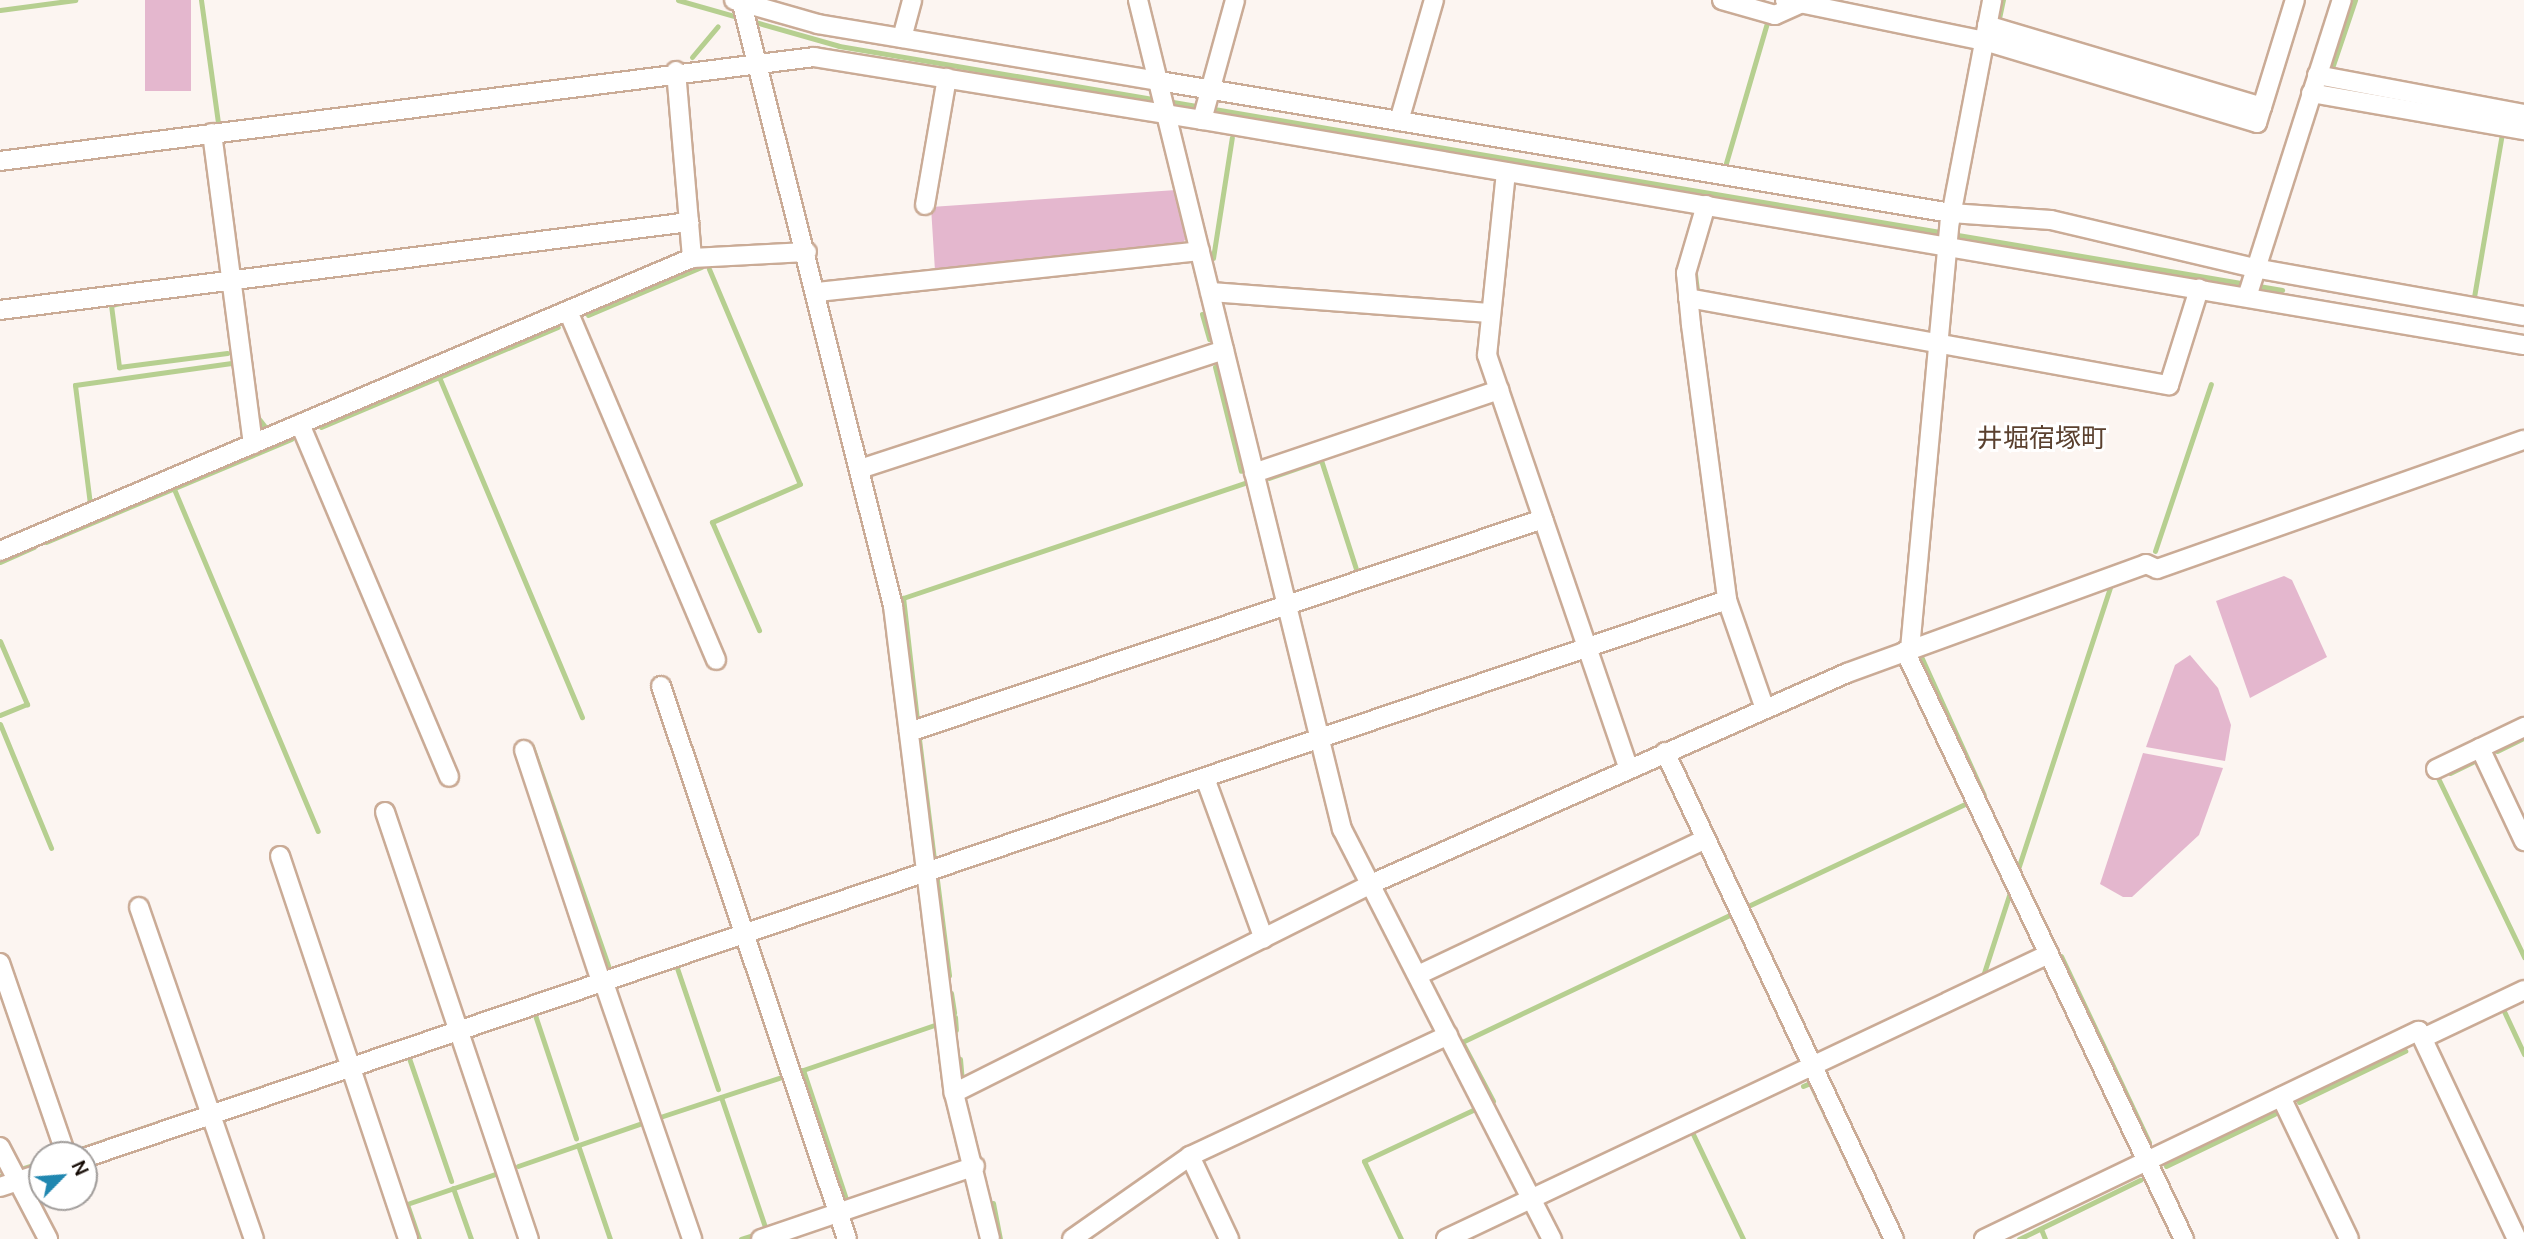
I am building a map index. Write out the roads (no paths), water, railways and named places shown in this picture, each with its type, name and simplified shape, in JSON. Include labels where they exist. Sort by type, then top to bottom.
[{"type":"street","points":[[902,38],[912,0]]},
{"type":"street","points":[[1138,0],[1342,829],[1552,1239]]},
{"type":"street","points":[[1206,106],[1235,0]]},
{"type":"street","points":[[1399,121],[1434,0]]},
{"type":"street","points":[[1722,0],[1775,15],[1793,2],[1985,33],[2257,123],[2295,0]]},
{"type":"street","points":[[1992,0],[1949,229],[1908,650],[2183,1239]]},
{"type":"street","points":[[2251,283],[2342,0]]},
{"type":"street","points":[[990,1239],[975,1166],[954,1093],[893,606],[807,252],[742,8],[902,38],[1163,99],[1206,106],[1399,121],[1949,229],[2199,289],[2251,283],[2524,316]]},
{"type":"street","points":[[0,161],[677,71],[814,57],[947,78],[1163,99],[1206,106],[1506,172],[1706,205],[1949,229],[2051,220],[2251,283],[2524,345]]},
{"type":"street","points":[[677,71],[692,258]]},
{"type":"street","points":[[2317,75],[2524,114]]},
{"type":"street","points":[[925,205],[947,78]]},
{"type":"street","points":[[2311,93],[2524,130]]},
{"type":"street","points":[[212,133],[253,444]]},
{"type":"street","points":[[1506,172],[1487,355],[1628,768]]},
{"type":"street","points":[[1706,205],[1686,273],[1688,298],[1727,600],[1765,709]]},
{"type":"street","points":[[0,310],[689,222]]},
{"type":"street","points":[[817,292],[1200,251]]},
{"type":"street","points":[[0,551],[692,258],[807,252]]},
{"type":"street","points":[[1688,298],[2169,385],[2199,289]]},
{"type":"street","points":[[1210,292],[1490,313]]},
{"type":"street","points":[[568,311],[716,660]]},
{"type":"street","points":[[860,469],[1224,350]]},
{"type":"street","points":[[1254,473],[1499,390]]},
{"type":"street","points":[[300,424],[449,777]]},
{"type":"street","points":[[954,1093],[1371,884],[1765,709],[1908,650],[2524,440]]},
{"type":"street","points":[[909,732],[1543,519]]},
{"type":"street","points":[[98,1153],[926,875],[1727,600]]},
{"type":"street","points":[[661,686],[847,1239]]},
{"type":"street","points":[[2436,769],[2524,727]]},
{"type":"street","points":[[2480,748],[2524,841]]},
{"type":"street","points":[[524,750],[692,1239]]},
{"type":"street","points":[[1665,752],[1894,1239]]},
{"type":"street","points":[[1205,778],[1264,939]]},
{"type":"street","points":[[385,812],[529,1239]]},
{"type":"street","points":[[1418,975],[1706,839]]},
{"type":"street","points":[[280,856],[408,1239]]},
{"type":"street","points":[[139,907],[209,1116],[254,1239]]},
{"type":"street","points":[[1446,1239],[2049,954]]},
{"type":"street","points":[[0,962],[61,1141]]},
{"type":"street","points":[[2423,1038],[2524,990]]},
{"type":"street","points":[[1984,1239],[2419,1031],[2517,1239]]},
{"type":"street","points":[[1072,1239],[1190,1156],[1448,1035]]},
{"type":"street","points":[[2281,1097],[2349,1239]]},
{"type":"street","points":[[0,1147],[48,1239]]},
{"type":"street","points":[[1190,1156],[1229,1239]]},
{"type":"street","points":[[761,1239],[975,1166]]},
{"type":"street","points":[[0,1187],[28,1177]]},
{"type":"waterway","points":[[0,10],[75,0]]},
{"type":"waterway","points":[[201,0],[218,123]]},
{"type":"waterway","points":[[678,0],[839,46],[1158,100]]},
{"type":"waterway","points":[[1998,23],[2003,0]]},
{"type":"waterway","points":[[2331,71],[2355,0]]},
{"type":"waterway","points":[[1726,163],[1768,19]]},
{"type":"waterway","points":[[692,57],[718,26]]},
{"type":"waterway","points":[[1167,101],[2282,290]]},
{"type":"waterway","points":[[2474,297],[2502,133]]},
{"type":"waterway","points":[[1213,258],[1232,137]]},
{"type":"waterway","points":[[588,315],[701,267]]},
{"type":"waterway","points":[[709,269],[800,484],[712,522],[759,630]]},
{"type":"waterway","points":[[1695,274],[1697,291],[1730,297]]},
{"type":"waterway","points":[[120,303],[111,305],[119,367],[227,353]]},
{"type":"waterway","points":[[1202,314],[1209,339]]},
{"type":"waterway","points":[[321,427],[558,327]]},
{"type":"waterway","points":[[90,504],[75,385],[231,363]]},
{"type":"waterway","points":[[1215,367],[1241,471]]},
{"type":"waterway","points":[[439,377],[582,717]]},
{"type":"waterway","points":[[2155,551],[2211,384]]},
{"type":"waterway","points":[[259,419],[266,428],[348,394]]},
{"type":"waterway","points":[[46,542],[291,439]]},
{"type":"waterway","points":[[183,464],[236,441]]},
{"type":"waterway","points":[[1269,478],[1321,460],[1357,572]]},
{"type":"waterway","points":[[917,720],[903,598],[1244,483]]},
{"type":"waterway","points":[[174,489],[318,831]]},
{"type":"waterway","points":[[0,562],[34,547]]},
{"type":"waterway","points":[[2018,869],[2111,584]]},
{"type":"waterway","points":[[0,641],[27,704],[0,715]]},
{"type":"waterway","points":[[1919,652],[1984,795]]},
{"type":"waterway","points":[[0,724],[51,848]]},
{"type":"waterway","points":[[2497,751],[2524,738]]},
{"type":"waterway","points":[[919,739],[934,859]]},
{"type":"waterway","points":[[532,746],[608,966]]},
{"type":"waterway","points":[[2450,773],[2473,762]]},
{"type":"waterway","points":[[2438,778],[2524,957]]},
{"type":"waterway","points":[[1746,907],[1969,802]]},
{"type":"waterway","points":[[749,923],[911,868]]},
{"type":"waterway","points":[[937,880],[949,975]]},
{"type":"waterway","points":[[1982,979],[2011,889]]},
{"type":"waterway","points":[[1493,1101],[1462,1042],[1731,914]]},
{"type":"waterway","points":[[2061,956],[2149,1142]]},
{"type":"waterway","points":[[677,968],[718,1089]]},
{"type":"waterway","points":[[951,993],[954,1013]]},
{"type":"waterway","points":[[473,1016],[515,1003]]},
{"type":"waterway","points":[[2502,1007],[2524,1054]]},
{"type":"waterway","points":[[535,1015],[576,1138]]},
{"type":"waterway","points":[[955,1017],[956,1030]]},
{"type":"waterway","points":[[846,1199],[803,1070],[937,1024]]},
{"type":"waterway","points":[[357,1056],[439,1028]]},
{"type":"waterway","points":[[2299,1102],[2405,1051]]},
{"type":"waterway","points":[[409,1058],[451,1181]]},
{"type":"waterway","points":[[960,1059],[962,1080]]},
{"type":"waterway","points":[[219,1102],[341,1061]]},
{"type":"waterway","points":[[657,1118],[785,1076]]},
{"type":"waterway","points":[[1803,1086],[1810,1083],[1884,1239]]},
{"type":"waterway","points":[[721,1097],[766,1230]]},
{"type":"waterway","points":[[1401,1239],[1364,1161],[1477,1108]]},
{"type":"waterway","points":[[98,1143],[193,1111]]},
{"type":"waterway","points":[[2166,1166],[2274,1114]]},
{"type":"waterway","points":[[518,1166],[639,1124]]},
{"type":"waterway","points":[[1692,1132],[1743,1239]]},
{"type":"waterway","points":[[578,1145],[610,1239]]},
{"type":"waterway","points":[[24,1168],[28,1167]]},
{"type":"waterway","points":[[419,1239],[407,1204],[498,1173]]},
{"type":"waterway","points":[[2019,1239],[2140,1180]]},
{"type":"waterway","points":[[453,1188],[471,1239]]},
{"type":"waterway","points":[[993,1203],[1000,1239]]},
{"type":"waterway","points":[[2041,1229],[2045,1239]]},
{"type":"waterway","points":[[741,1239],[759,1233]]},
{"type":"district","name":"井堀宿塚町","points":[[2042,438]]}]
